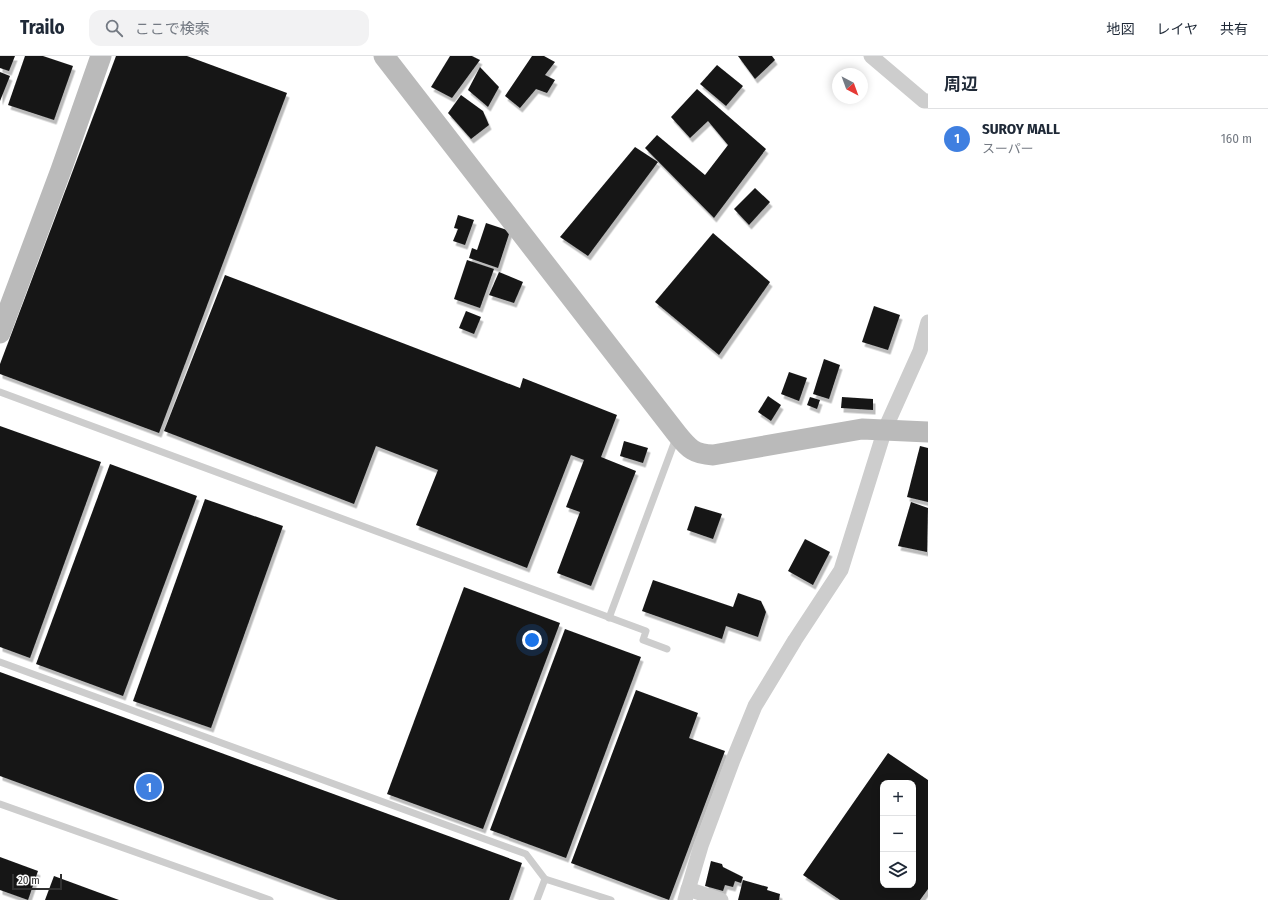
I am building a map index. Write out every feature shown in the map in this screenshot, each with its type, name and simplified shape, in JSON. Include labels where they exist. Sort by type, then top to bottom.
[{"type":"street","points":[[0,333],[62,170],[100,56]]},
{"type":"street","points":[[384,56],[677,434],[692,451],[713,455],[862,429],[928,432]]},
{"type":"street","points":[[871,56],[924,101],[928,101]]},
{"type":"street","points":[[721,900],[687,894],[701,846],[755,706],[795,640],[841,570],[885,429],[920,351],[928,322]]},
{"type":"lane","points":[[0,392],[646,631],[643,640],[667,649]]},
{"type":"lane","points":[[609,618],[677,434]]},
{"type":"lane","points":[[0,662],[526,854],[545,880],[611,900]]},
{"type":"lane","points":[[0,804],[270,900]]},
{"type":"lane","points":[[537,900],[545,880]]},
{"type":"building","points":[[0,56],[15,56],[9,71],[0,68]]},
{"type":"building","points":[[25,56],[43,56],[73,66],[54,120],[8,105]]},
{"type":"building","points":[[116,56],[187,56],[287,93],[159,433],[0,374],[0,364]]},
{"type":"building","points":[[450,56],[472,56],[480,60],[452,98],[431,87]]},
{"type":"building","points":[[532,56],[544,56],[555,62],[545,75],[555,80],[547,93],[536,89],[520,108],[505,96]]},
{"type":"building","points":[[738,56],[772,56],[775,60],[755,79]]},
{"type":"building","points":[[717,65],[743,86],[726,106],[700,84]]},
{"type":"building","points":[[480,67],[499,87],[488,107],[468,90]]},
{"type":"building","points":[[0,72],[10,76],[0,101]]},
{"type":"building","points":[[697,89],[766,149],[714,218],[645,148],[657,135],[705,175],[728,145],[708,121],[690,138],[671,117]]},
{"type":"building","points":[[461,95],[483,111],[489,125],[471,139],[448,113]]},
{"type":"building","points":[[635,147],[658,162],[588,256],[560,237]]},
{"type":"building","points":[[755,188],[770,202],[749,225],[734,209]]},
{"type":"building","points":[[458,215],[474,220],[465,245],[453,241],[458,229],[454,228]]},
{"type":"building","points":[[486,223],[510,231],[498,268],[469,258],[472,248],[477,250]]},
{"type":"building","points":[[713,233],[770,282],[719,355],[655,302]]},
{"type":"building","points":[[467,260],[494,269],[480,308],[454,299]]},
{"type":"building","points":[[499,272],[523,282],[514,303],[489,295]]},
{"type":"building","points":[[225,275],[520,388],[523,378],[617,415],[601,457],[636,471],[591,586],[557,573],[580,512],[566,507],[584,460],[571,455],[527,568],[416,525],[438,470],[376,446],[354,504],[164,431]]},
{"type":"building","points":[[874,306],[900,315],[888,350],[862,342]]},
{"type":"building","points":[[466,311],[481,317],[474,334],[459,328]]},
{"type":"building","points":[[824,359],[840,365],[829,399],[813,394]]},
{"type":"building","points":[[789,372],[807,378],[799,401],[781,394]]},
{"type":"building","points":[[768,396],[781,405],[771,421],[758,412]]},
{"type":"building","points":[[810,397],[820,400],[817,409],[807,405]]},
{"type":"building","points":[[842,397],[873,399],[873,410],[841,408]]},
{"type":"building","points":[[0,426],[101,462],[30,658],[0,647]]},
{"type":"building","points":[[624,441],[648,448],[643,463],[620,456]]},
{"type":"building","points":[[920,446],[928,448],[928,502],[907,497]]},
{"type":"building","points":[[110,464],[197,496],[123,696],[36,664]]},
{"type":"building","points":[[205,499],[283,526],[211,728],[133,701]]},
{"type":"building","points":[[911,502],[928,508],[927,552],[898,546]]},
{"type":"building","points":[[695,506],[722,514],[713,539],[687,530]]},
{"type":"building","points":[[805,539],[830,552],[813,585],[788,571]]},
{"type":"building","points":[[653,580],[733,607],[738,593],[761,601],[766,612],[758,637],[726,626],[722,639],[642,611]]},
{"type":"building","points":[[464,587],[560,623],[483,829],[387,794]]},
{"type":"building","points":[[565,629],[641,657],[566,858],[490,830]]},
{"type":"building","points":[[0,672],[522,863],[509,900],[338,900],[0,776]]},
{"type":"building","points":[[636,690],[698,713],[689,738],[725,751],[669,900],[571,863]]},
{"type":"building","points":[[888,753],[928,780],[928,889],[920,900],[840,900],[803,875]]},
{"type":"building","points":[[0,857],[38,871],[28,900],[0,890]]},
{"type":"building","points":[[711,861],[722,864],[723,867],[743,877],[741,883],[735,881],[733,887],[725,885],[723,891],[705,886]]},
{"type":"building","points":[[54,876],[119,900],[45,900]]},
{"type":"building","points":[[743,880],[768,887],[767,890],[780,894],[779,900],[738,900]]},
{"type":"place","name":"SUROY MALL","points":[[149,787]]}]
